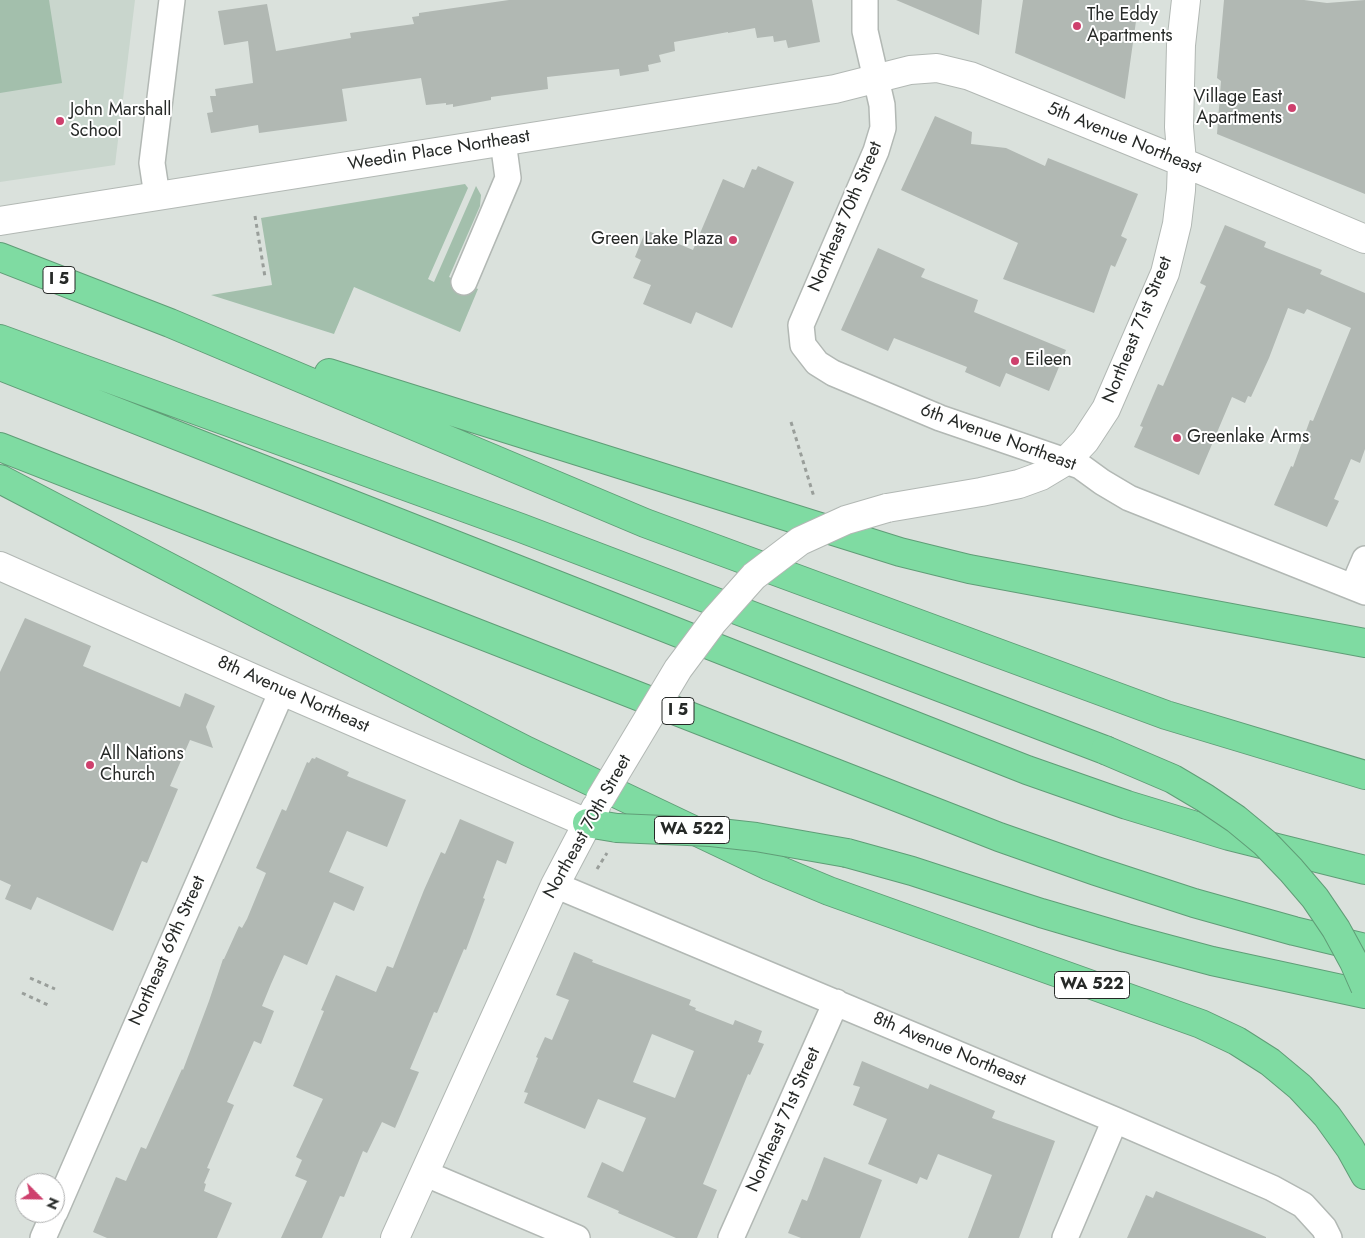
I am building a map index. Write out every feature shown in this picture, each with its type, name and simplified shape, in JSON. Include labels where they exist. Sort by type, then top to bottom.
[{"type":"highway","name":"I 5","points":[[0,257],[170,323],[655,527],[1166,716],[1365,775]]},
{"type":"highway","points":[[170,323],[900,552],[968,570],[1365,643]]},
{"type":"highway","points":[[0,339],[521,528],[1105,750],[1173,779],[1236,819],[1265,843],[1290,870],[1314,898],[1340,938],[1365,987]]},
{"type":"highway","points":[[0,366],[1027,770],[1127,805],[1229,836],[1365,870]]},
{"type":"highway","name":"I 5","points":[[0,446],[999,837],[1194,903],[1365,948]]},
{"type":"highway","points":[[0,479],[266,618],[527,751],[607,796]]},
{"type":"highway","name":"WA 522","points":[[607,796],[829,891],[1192,1021],[1237,1041],[1270,1062],[1300,1087],[1327,1116],[1350,1148],[1365,1175]]},
{"type":"highway","points":[[587,823],[612,840],[711,832],[802,844],[847,853],[912,871],[1041,913],[1126,938],[1212,961],[1365,994]]},
{"type":"street","points":[[157,196],[152,163],[172,0]]},
{"type":"street","name":"Northeast 70th Street","points":[[803,345],[801,325],[806,311],[876,152],[883,128],[882,105],[864,31],[865,0]]},
{"type":"street","name":"Northeast 71st Street","points":[[887,508],[1019,484],[1041,476],[1066,461],[1085,441],[1106,409],[1165,273],[1177,224],[1182,162],[1179,126],[1181,45],[1186,0]]},
{"type":"street","name":"5th Avenue Northeast","points":[[876,78],[910,70],[937,68],[970,76],[1365,239]]},
{"type":"street","name":"Weedin Place Northeast","points":[[0,221],[835,88],[876,78]]},
{"type":"street","points":[[464,282],[508,178],[503,141]]},
{"type":"street","name":"6th Avenue Northeast","points":[[803,345],[817,363],[833,373],[940,418],[1080,466],[1129,498],[1359,590]]},
{"type":"street","name":"Northeast 70th Street","points":[[395,1238],[555,884],[587,823],[607,796],[678,669],[713,622],[754,576],[800,541],[846,520],[887,508]]},
{"type":"street","points":[[1359,590],[1365,559]]},
{"type":"street","name":"8th Avenue Northeast","points":[[0,566],[587,823]]},
{"type":"street","name":"Northeast 69th Street","points":[[65,1189],[282,691]]},
{"type":"street","name":"8th Avenue Northeast","points":[[555,884],[1272,1188],[1303,1205],[1324,1228],[1329,1238]]},
{"type":"street","name":"Northeast 71st Street","points":[[731,1238],[836,1002]]},
{"type":"street","points":[[1065,1238],[1115,1120]]},
{"type":"street","points":[[424,1172],[577,1238]]},
{"type":"street","name":"Northeast 69th Street","points":[[43,1238],[50,1223]]},
{"type":"path","points":[[255,216],[265,277]]},
{"type":"path","points":[[790,422],[814,498]]},
{"type":"path","points":[[594,874],[612,840]]},
{"type":"path","points":[[30,978],[55,988]]},
{"type":"path","points":[[22,993],[48,1005]]},
{"type":"shaded area","name":"John Marshall School","points":[[0,0],[135,0],[115,165],[0,182]]},
{"type":"green space","points":[[0,0],[49,0],[62,83],[0,93]]},
{"type":"green space","points":[[465,184],[468,188],[428,279],[434,282],[476,186],[481,195],[480,206],[449,277],[478,289],[460,332],[354,287],[334,334],[211,295],[272,285],[261,218]]},
{"type":"building","points":[[509,0],[812,0],[820,42],[788,48],[786,40],[774,42],[773,36],[757,38],[755,28],[728,32],[674,42],[675,51],[659,55],[661,62],[648,65],[649,71],[620,76],[619,69],[547,77],[548,89],[491,97],[491,100],[453,107],[453,104],[446,105],[446,103],[426,105],[421,78],[342,89],[347,121],[259,133],[258,125],[211,133],[207,113],[213,112],[210,96],[216,96],[215,89],[253,83],[248,41],[224,45],[218,11],[267,4],[276,51],[351,38],[350,33],[414,24],[412,17],[419,16],[419,13]]},
{"type":"building","points":[[896,0],[982,0],[979,35]]},
{"type":"building","name":"The Eddy Apartments","points":[[1023,0],[1139,0],[1125,99],[1015,53]]},
{"type":"building","name":"Village East Apartments","points":[[1224,0],[1304,0],[1327,3],[1365,0],[1365,194],[1217,134],[1221,81],[1217,78]]},
{"type":"building","points":[[935,116],[972,132],[971,144],[1006,148],[1045,166],[1048,158],[1138,194],[1121,236],[1127,239],[1115,267],[1111,265],[1094,313],[1003,279],[1018,243],[901,190]]},
{"type":"building","name":"Green Lake Plaza","points":[[758,166],[794,182],[732,328],[696,312],[691,324],[643,304],[651,285],[633,278],[641,260],[635,257],[646,230],[693,250],[723,179],[744,188],[752,169],[756,170]]},
{"type":"building","points":[[1225,225],[1266,242],[1264,247],[1322,270],[1320,274],[1365,293],[1365,449],[1360,463],[1351,459],[1334,499],[1339,501],[1327,527],[1274,505],[1291,466],[1293,467],[1310,420],[1313,421],[1351,328],[1307,309],[1304,314],[1288,308],[1269,358],[1251,397],[1248,396],[1245,403],[1232,397],[1199,475],[1134,447],[1143,427],[1140,426],[1158,384],[1163,386],[1206,286],[1200,283]]},
{"type":"building","points":[[878,248],[925,269],[921,277],[978,300],[974,312],[1066,350],[1049,391],[1006,373],[1000,387],[965,372],[967,367],[894,338],[888,351],[841,330]]},
{"type":"building","name":"All Nations Church","points":[[25,618],[91,646],[83,666],[180,707],[185,693],[215,706],[206,727],[213,748],[190,740],[170,786],[178,789],[147,863],[142,861],[113,931],[37,897],[31,910],[5,899],[11,885],[0,880],[0,672]]},
{"type":"building","points":[[316,757],[349,772],[347,776],[406,800],[387,847],[347,831],[329,872],[364,887],[354,911],[334,902],[307,965],[284,955],[271,984],[262,1006],[274,1011],[261,1044],[254,1041],[227,1102],[234,1105],[207,1168],[210,1169],[204,1183],[206,1184],[204,1191],[232,1203],[217,1238],[107,1238],[93,1232],[116,1177],[126,1181],[141,1147],[146,1149],[183,1070],[223,959],[239,926],[242,928],[247,919],[266,873],[256,868],[282,809],[286,811],[307,762],[309,763],[312,758],[315,759]]},
{"type":"building","points":[[460,819],[514,842],[506,864],[497,860],[466,950],[464,949],[437,1013],[434,1012],[410,1069],[419,1072],[395,1128],[382,1122],[367,1153],[363,1151],[344,1197],[340,1196],[322,1238],[281,1238],[307,1181],[295,1176],[302,1160],[296,1157],[323,1099],[293,1086],[324,1011],[321,1010],[336,975],[376,992],[387,966],[393,968],[441,852],[445,854]]},
{"type":"building","points":[[574,952],[593,960],[592,962],[691,1000],[689,1005],[696,1008],[695,1010],[733,1025],[735,1020],[762,1031],[758,1042],[764,1044],[750,1075],[748,1074],[703,1184],[717,1190],[697,1238],[676,1238],[618,1213],[619,1211],[587,1197],[602,1162],[623,1172],[646,1118],[598,1099],[585,1129],[524,1103],[528,1093],[524,1092],[538,1058],[536,1057],[545,1037],[552,1040],[569,1000],[556,995]],"holes":[[[652,1034],[694,1051],[675,1098],[633,1082]]]},
{"type":"building","points":[[862,1061],[928,1089],[930,1084],[995,1111],[992,1118],[1055,1141],[1019,1238],[968,1238],[992,1175],[938,1154],[927,1180],[920,1177],[917,1184],[868,1164],[887,1119],[853,1105],[860,1087],[853,1085]]},
{"type":"building","points":[[824,1157],[882,1180],[860,1238],[801,1238],[788,1233],[802,1199],[807,1201]]},
{"type":"building","points":[[1156,1191],[1266,1238],[1127,1238],[1146,1195],[1153,1198]]},
{"type":"place","name":"The Eddy Apartments","points":[[1077,26]]},
{"type":"place","name":"Village East Apartments","points":[[1292,108]]},
{"type":"place","name":"John Marshall School","points":[[60,121]]},
{"type":"place","name":"Green Lake Plaza","points":[[733,240]]},
{"type":"place","name":"Eileen","points":[[1015,361]]},
{"type":"place","name":"Greenlake Arms","points":[[1177,438]]},
{"type":"place","name":"All Nations Church","points":[[90,765]]}]
